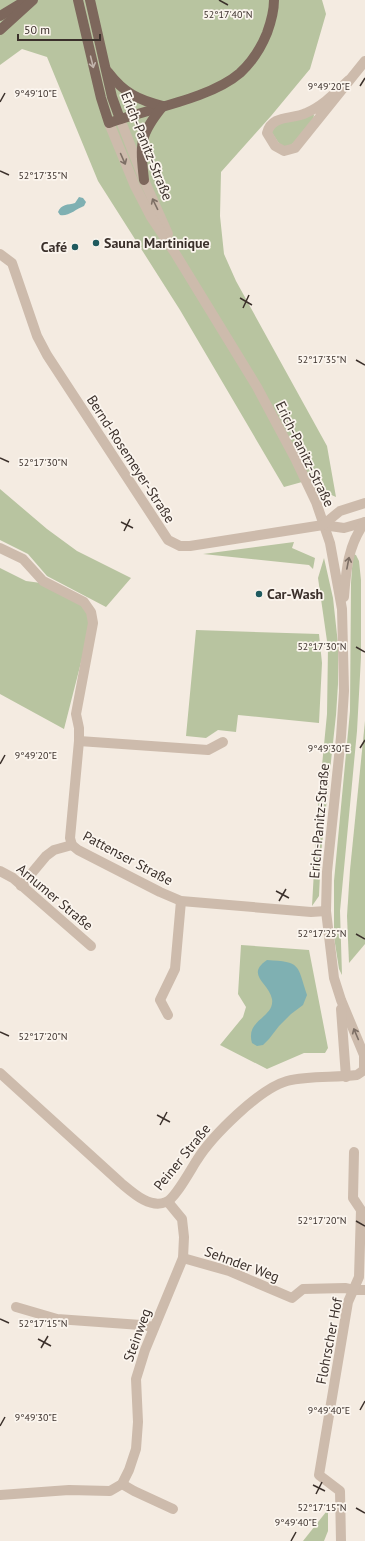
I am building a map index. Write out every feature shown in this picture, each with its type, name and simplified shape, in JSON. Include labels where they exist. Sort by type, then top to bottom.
[{"type":"main road","points":[[0,16],[27,0]]},
{"type":"main road","points":[[0,30],[33,0]]},
{"type":"main road","name":"Erich-Panitz-Straße","points":[[90,0],[112,97],[120,119]]},
{"type":"main road","points":[[110,123],[224,84],[240,73],[254,58],[263,41],[271,22],[274,0]]},
{"type":"main road","name":"Erich-Panitz-Straße","points":[[79,5],[101,98],[110,123]]},
{"type":"main road","points":[[106,70],[116,83],[129,94],[144,101],[162,106]]},
{"type":"main road","points":[[144,180],[141,151],[144,136],[150,122],[162,106]]},
{"type":"street","points":[[349,80],[316,108],[305,114],[274,121],[268,127],[267,133],[275,146],[284,151],[295,148],[365,61]]},
{"type":"street","name":"Erich-Panitz-Straße","points":[[120,119],[175,253]]},
{"type":"street","name":"Erich-Panitz-Straße","points":[[110,123],[121,153],[151,217],[175,253],[264,401],[296,460],[316,502],[330,543],[342,609],[343,698],[341,737],[327,872],[326,911],[334,978],[341,1000],[364,1054],[364,1070]]},
{"type":"street","name":"Bernd-Rosemeyer-Straße","points":[[0,254],[12,263],[37,336],[46,355],[168,540],[180,546],[190,546],[323,525]]},
{"type":"street","points":[[323,525],[340,511],[365,503]]},
{"type":"street","points":[[323,525],[344,528],[365,522]]},
{"type":"street","points":[[342,609],[346,572],[351,549],[356,535],[365,522]]},
{"type":"street","name":"Pattenser Straße","points":[[0,548],[23,560],[44,581],[84,602],[92,612],[93,624],[76,714],[79,728],[79,741],[70,838],[72,845],[78,850],[181,901],[311,912],[326,911]]},
{"type":"street","points":[[79,741],[208,750],[222,742]]},
{"type":"street","points":[[21,886],[46,856],[54,850],[72,845]]},
{"type":"street","name":"Arnumer Straße","points":[[0,871],[13,878],[91,946]]},
{"type":"street","points":[[168,1016],[160,1000],[175,969],[181,901]]},
{"type":"street","name":"Erich-Panitz-Straße","points":[[341,1000],[346,1076]]},
{"type":"street","name":"Peiner Straße","points":[[0,1073],[121,1184],[142,1199],[152,1203],[168,1202],[182,1184],[211,1140],[257,1097],[271,1088],[286,1081],[301,1078],[357,1075],[364,1070]]},
{"type":"street","points":[[354,1152],[353,1198],[360,1210],[359,1277],[354,1290]]},
{"type":"street","name":"Steinweg","points":[[122,1484],[129,1470],[136,1449],[138,1422],[136,1379],[145,1350],[183,1258],[184,1237],[182,1218],[168,1202]]},
{"type":"street","name":"Sehnder Weg","points":[[183,1258],[229,1271],[292,1298],[303,1289],[345,1288],[354,1290]]},
{"type":"street","name":"Flohrscher Hof","points":[[341,1541],[340,1491],[319,1475],[348,1302],[354,1290],[365,1290]]},
{"type":"street","points":[[16,1307],[57,1319],[141,1325],[154,1328]]},
{"type":"street","points":[[0,1495],[69,1490],[110,1491],[122,1484],[134,1491],[173,1508]]},
{"type":"green space","points":[[0,0],[322,0],[326,14],[310,69],[271,116],[221,172],[220,216],[224,254],[236,281],[327,446],[336,497],[302,482],[284,487],[180,310],[98,181],[47,57],[22,49],[0,65]]},
{"type":"green space","points":[[305,114],[314,115],[312,127],[284,151],[268,127]]},
{"type":"green space","points":[[0,489],[47,529],[77,551],[131,578],[106,607],[47,576],[28,554],[0,540]]},
{"type":"green space","points":[[294,542],[292,548],[315,558],[313,569],[309,565],[203,554]]},
{"type":"green space","points":[[353,554],[356,555],[359,561],[361,580],[361,657],[357,731],[340,911],[342,975],[339,969],[334,937],[334,881],[350,711],[351,583]]},
{"type":"green space","points":[[324,558],[333,598],[338,644],[338,684],[321,854],[319,896],[312,906],[317,817],[327,714],[328,648],[318,578]]},
{"type":"green space","points":[[0,568],[26,581],[41,583],[83,604],[89,613],[90,627],[64,729],[0,694]]},
{"type":"green space","points":[[196,630],[319,634],[322,663],[319,723],[238,715],[236,732],[218,730],[206,738],[186,736]]},
{"type":"green space","points":[[365,721],[365,944],[349,963],[347,916],[350,870]]},
{"type":"green space","points":[[241,945],[309,950],[328,1048],[325,1053],[304,1053],[267,1069],[220,1045],[243,1017],[246,1007],[238,994]]},
{"type":"green space","points":[[326,1512],[328,1513],[328,1531],[324,1541],[303,1541]]},
{"type":"water","points":[[79,197],[83,198],[86,202],[84,206],[69,214],[60,215],[58,212],[59,209],[65,205],[75,203]]},
{"type":"water","points":[[267,960],[286,962],[296,967],[299,971],[307,995],[303,1005],[279,1026],[263,1045],[257,1046],[252,1043],[251,1035],[253,1029],[269,1011],[272,1005],[270,993],[258,975],[258,970],[261,965]]},
{"type":"place","name":"Sauna Martinique","points":[[96,243]]},
{"type":"place","name":"Café","points":[[75,247]]},
{"type":"place","name":"Car-Wash","points":[[259,594]]}]
